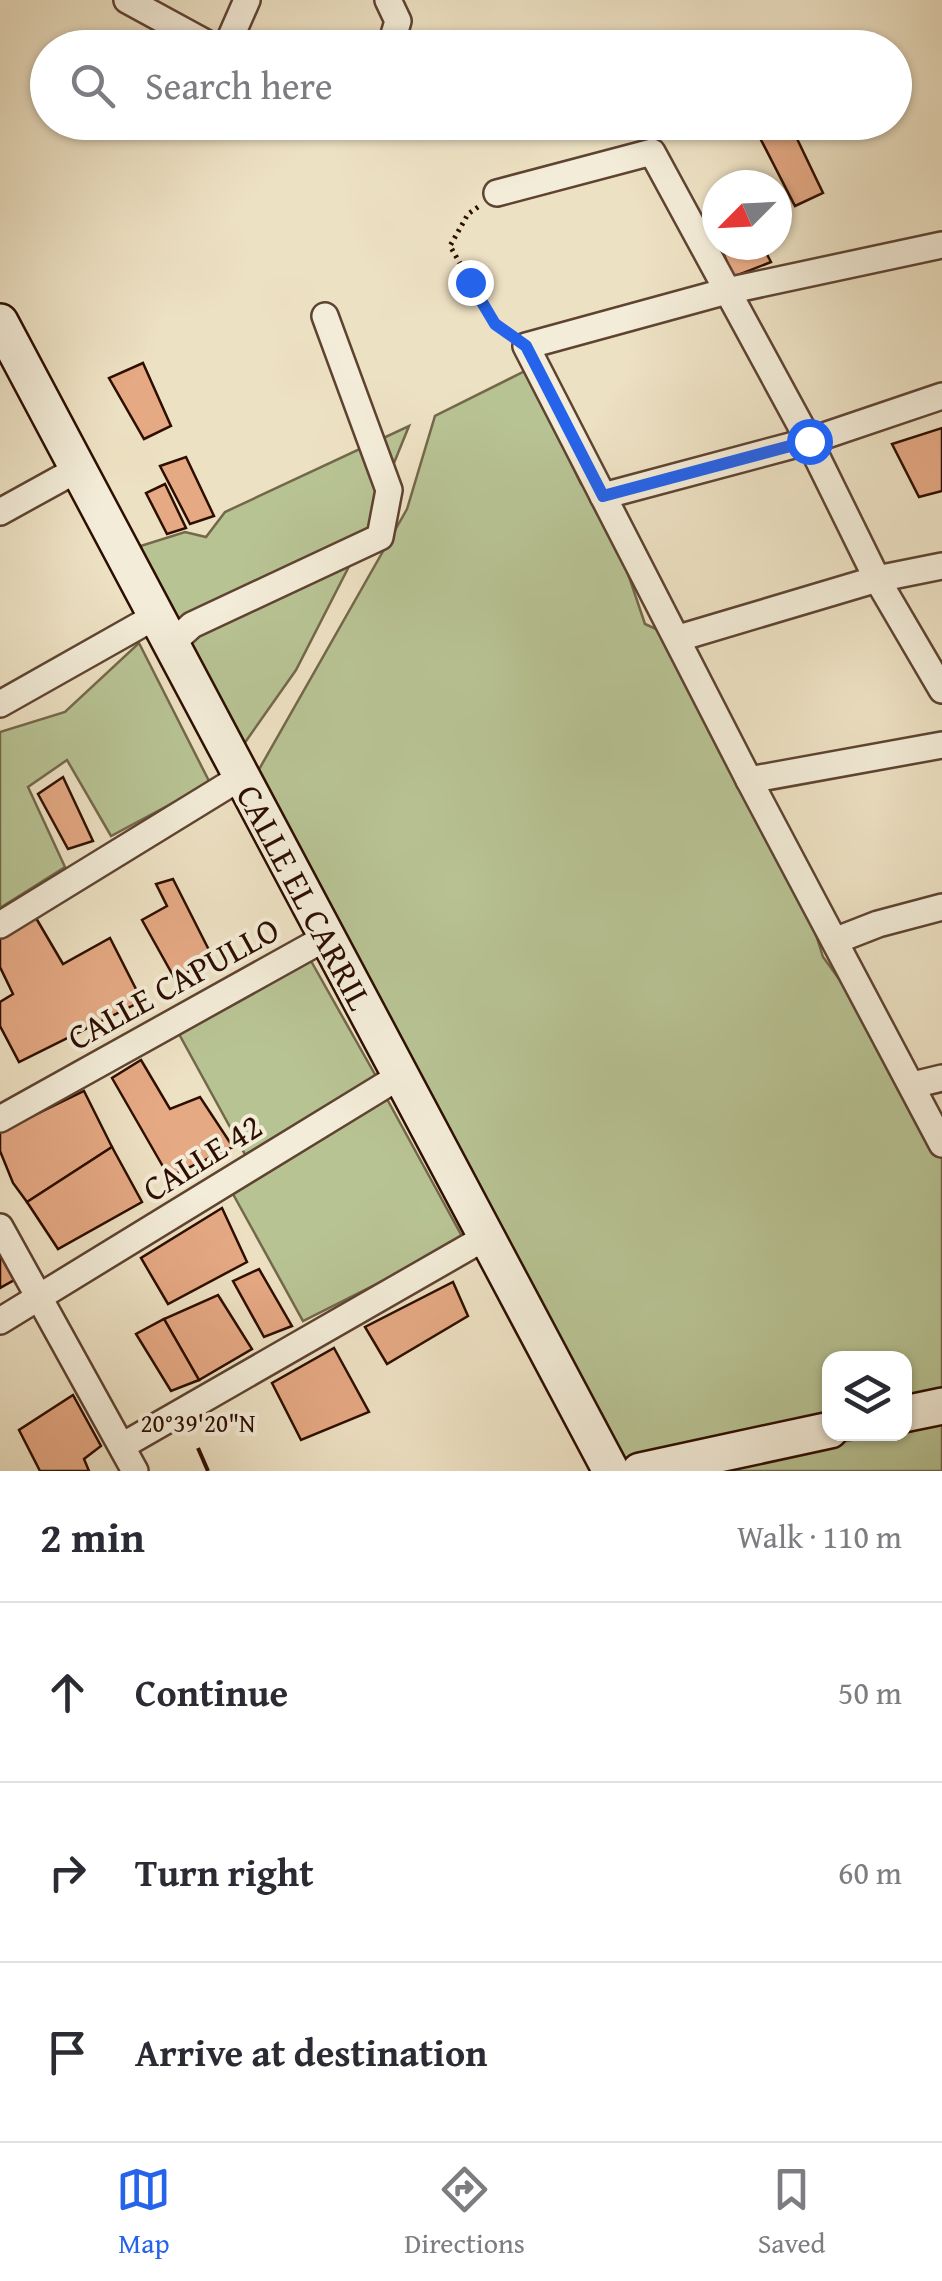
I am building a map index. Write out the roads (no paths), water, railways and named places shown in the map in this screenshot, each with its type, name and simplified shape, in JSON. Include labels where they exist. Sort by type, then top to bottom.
[{"type":"main road","name":"CALLE EL CARRIL","points":[[0,322],[11,362],[78,469],[610,1471]]},
{"type":"main road","points":[[912,1412],[942,1406]]},
{"type":"main road","points":[[640,1471],[822,1432]]},
{"type":"street","points":[[127,0],[182,30]]},
{"type":"street","points":[[234,30],[247,0]]},
{"type":"street","points":[[388,0],[398,21],[395,30]]},
{"type":"street","points":[[497,193],[652,152],[809,441],[878,579],[942,690]]},
{"type":"street","points":[[942,245],[727,291],[526,346],[942,1144]]},
{"type":"street","points":[[0,704],[164,630],[192,625],[380,537],[389,490],[324,316]]},
{"type":"street","points":[[603,496],[809,441],[942,396]]},
{"type":"street","points":[[0,512],[78,469]]},
{"type":"street","points":[[679,638],[878,579],[942,566]]},
{"type":"street","points":[[749,780],[942,745]]},
{"type":"street","points":[[0,925],[242,777]]},
{"type":"street","points":[[836,940],[942,907]]},
{"type":"street","name":"CALLE CAPULLO","points":[[0,1119],[327,937]]},
{"type":"street","name":"CALLE 42","points":[[0,1321],[400,1076]]},
{"type":"street","points":[[913,1085],[942,1078]]},
{"type":"street","points":[[0,1227],[135,1471]]},
{"type":"street","points":[[122,1446],[486,1236]]}]
